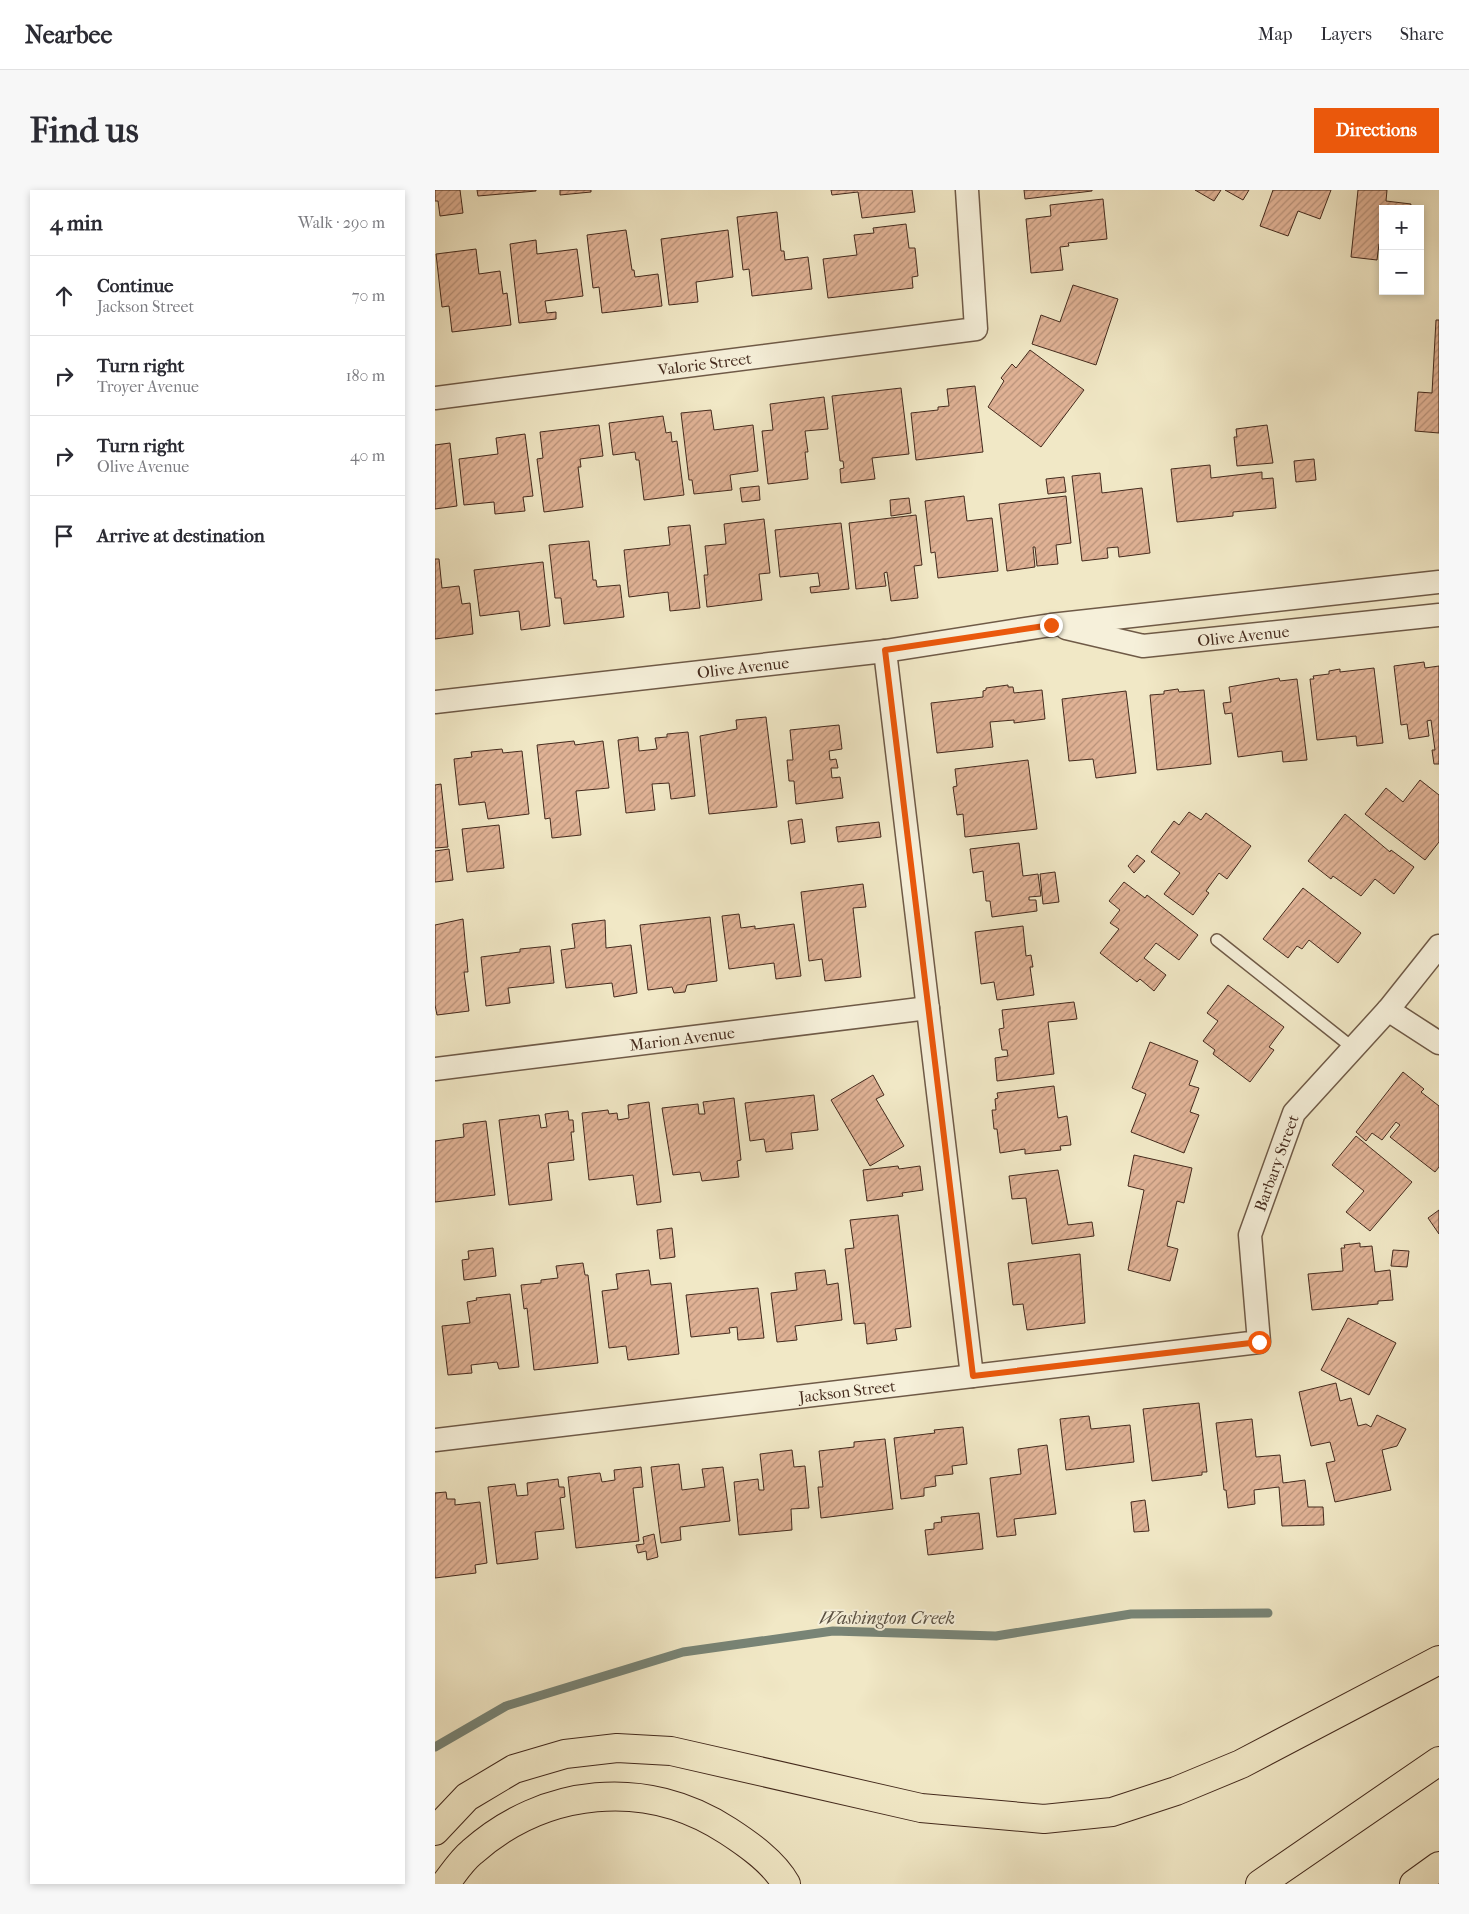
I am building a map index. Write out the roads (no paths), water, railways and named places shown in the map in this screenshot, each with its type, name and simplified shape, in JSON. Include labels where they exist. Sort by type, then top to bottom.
[{"type":"highway","points":[[435,1831],[467,1798],[514,1769],[565,1754],[617,1748],[671,1752],[921,1808],[1044,1819],[1113,1812],[1176,1791],[1241,1764],[1439,1660]]},
{"type":"highway","points":[[1260,1884],[1439,1761]]},
{"type":"highway","points":[[445,1884],[471,1852],[519,1818],[571,1800],[627,1795],[676,1804],[715,1822],[752,1847],[786,1884]]},
{"type":"highway","points":[[1414,1884],[1439,1866]]},
{"type":"street","name":"Valorie Street","points":[[435,398],[976,329],[967,190]]},
{"type":"street","name":"Olive Avenue","points":[[435,702],[885,650],[1051,625],[1439,582]]},
{"type":"street","name":"Olive Avenue","points":[[1051,625],[1143,646],[1439,615]]},
{"type":"street","points":[[885,650],[973,1376]]},
{"type":"street","name":"Barbary Street","points":[[1259,1342],[1249,1235],[1293,1113],[1388,1010],[1439,946]]},
{"type":"street","name":"Marion Avenue","points":[[435,1069],[929,1008]]},
{"type":"street","points":[[1388,1010],[1439,1043]]},
{"type":"street","name":"Jackson Street","points":[[435,1440],[1259,1342]]},
{"type":"lane","points":[[1217,940],[1353,1048]]},
{"type":"waterway","name":"Washington Creek","points":[[435,1747],[506,1706],[683,1652],[833,1631],[996,1636],[1131,1614],[1268,1613]]}]
